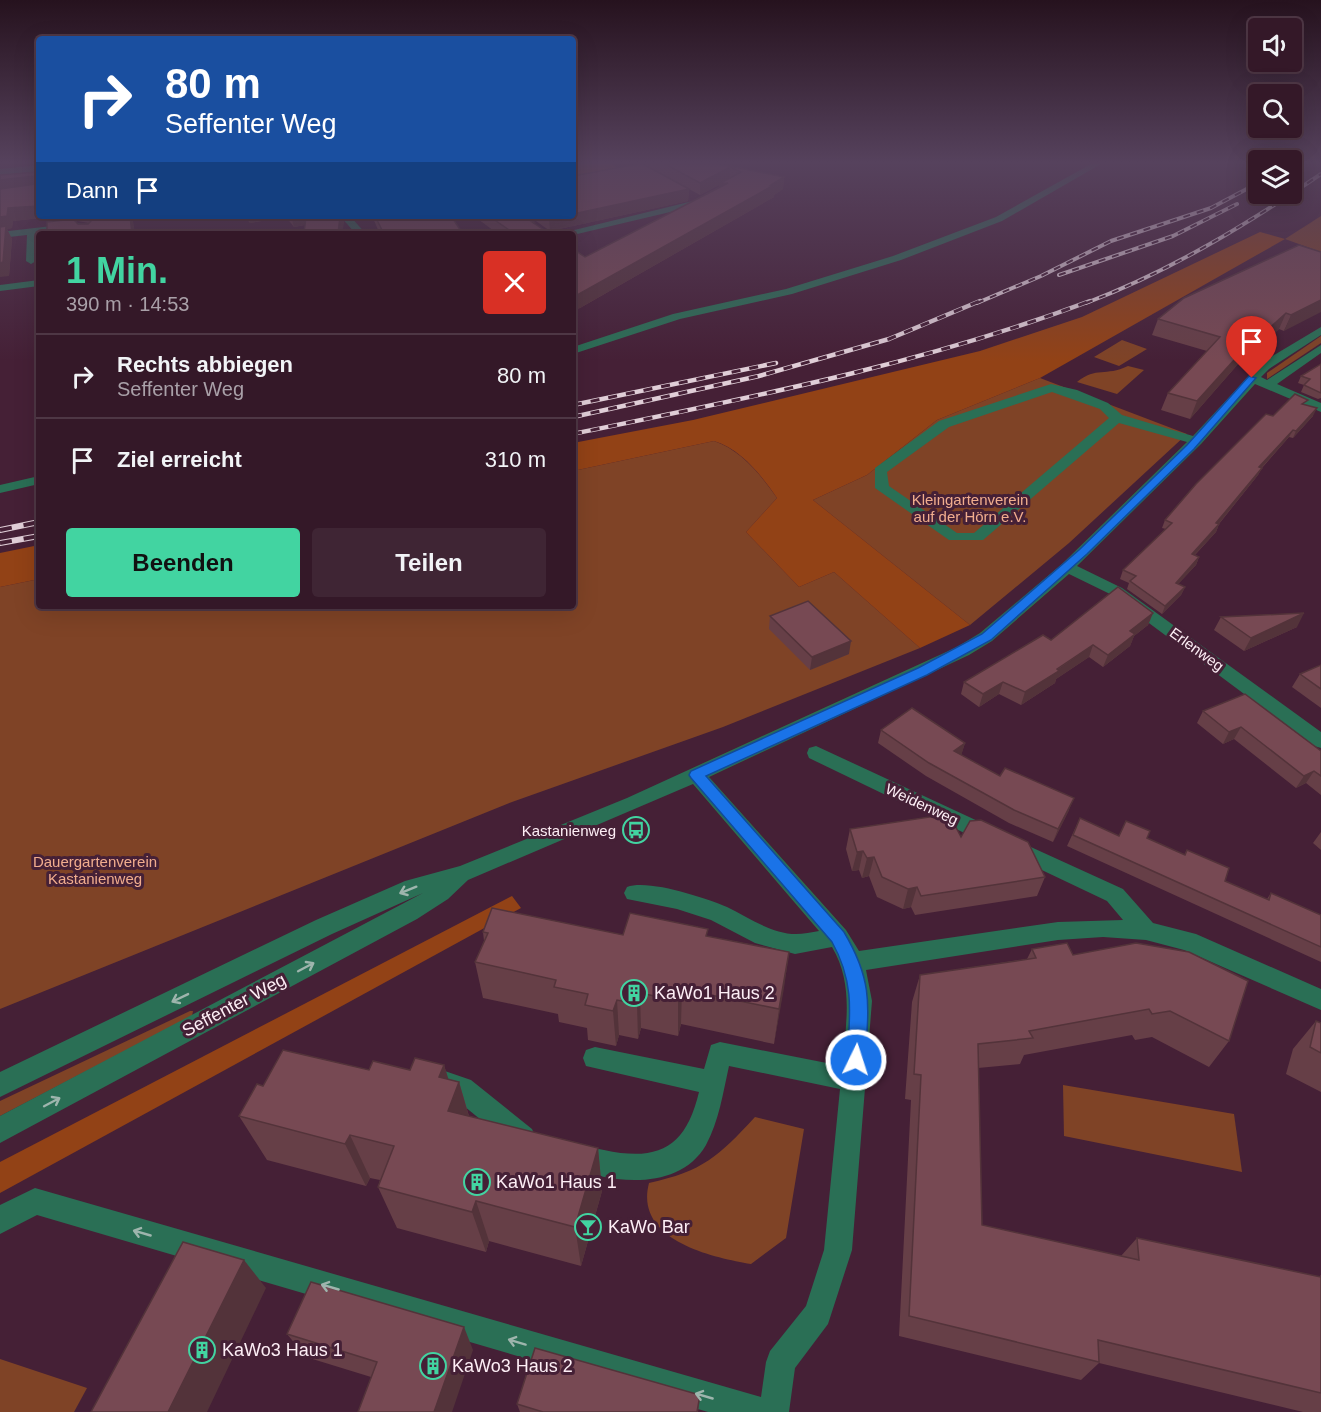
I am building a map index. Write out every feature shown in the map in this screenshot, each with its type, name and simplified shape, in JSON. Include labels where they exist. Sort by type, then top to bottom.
[{"type":"street","points":[[0,235],[42,230]]},
{"type":"street","points":[[576,350],[677,316],[788,292],[897,258],[971,230]]},
{"type":"street","points":[[31,261],[32,231]]},
{"type":"street","points":[[0,288],[36,283]]},
{"type":"street","name":"Seffenter Weg","points":[[0,1085],[324,927],[413,887],[464,873],[696,775],[963,651],[986,637],[1067,567],[1196,441],[1252,378],[1296,344],[1321,330]]},
{"type":"street","points":[[1268,386],[1321,348]]},
{"type":"street","points":[[1252,378],[1321,408]]},
{"type":"street","points":[[1117,418],[978,537],[954,537],[882,488],[880,471],[945,424],[1051,387],[1104,406],[1117,418],[1196,441]]},
{"type":"street","points":[[0,489],[36,481]]},
{"type":"street","name":"Erlenweg","points":[[1067,567],[1116,591],[1321,741]]},
{"type":"street","name":"Weidenweg","points":[[816,753],[1115,895],[1146,931]]},
{"type":"street","points":[[696,775],[838,937],[853,963],[860,1002],[855,1080],[838,1250],[818,1314],[780,1362],[774,1412]]},
{"type":"street","name":"Seffenter Weg","points":[[0,1130],[409,914],[464,873]]},
{"type":"street","points":[[635,893],[677,900],[718,913],[763,936],[795,944],[838,937]]},
{"type":"street","points":[[853,963],[1059,931],[1103,928],[1146,931],[1188,941],[1321,1000]]},
{"type":"street","points":[[413,1079],[453,1082],[489,1110],[506,1128],[553,1150],[618,1167],[651,1166],[676,1157],[695,1139],[706,1114],[720,1053],[855,1080]]},
{"type":"street","points":[[595,1058],[713,1083]]},
{"type":"street","points":[[0,1220],[35,1202],[760,1412]]},
{"type":"green space","points":[[1299,230],[1321,230],[1321,252],[1285,239]]},
{"type":"green space","points":[[1321,336],[1321,343],[1267,379],[1267,373]]},
{"type":"green space","points":[[1122,340],[1147,349],[1119,366],[1094,357]]},
{"type":"green space","points":[[1128,366],[1144,370],[1117,394],[1077,382],[1090,374],[1113,371]]},
{"type":"green space","name":"Kleingartenverein auf der Hörn e.V.","points":[[1040,378],[1187,434],[1069,543],[970,625],[813,500],[867,475],[937,420]]},
{"type":"green space","name":"Dauergartenverein Kastanienweg","points":[[714,441],[724,445],[742,457],[757,472],[777,498],[746,532],[799,587],[834,572],[920,648],[723,727],[512,802],[0,1009],[0,587],[36,580],[36,609],[576,609],[576,470]]},
{"type":"green space","points":[[193,1011],[192,1016],[0,1116],[0,1101]]},
{"type":"green space","points":[[1063,1085],[1234,1114],[1242,1172],[1064,1136]]},
{"type":"green space","points":[[755,1117],[804,1129],[786,1238],[751,1264],[716,1256],[679,1242],[664,1232],[653,1219],[647,1203],[649,1183],[697,1167],[719,1152]]},
{"type":"green space","points":[[0,1359],[87,1388],[74,1412],[0,1412]]},
{"type":"shaded area","points":[[1260,232],[1285,239],[1040,378],[937,420],[867,475],[813,500],[970,625],[920,648],[834,572],[799,587],[746,532],[777,498],[742,456],[724,445],[714,441],[576,470],[576,442],[693,420],[980,351],[1082,317]]},
{"type":"shaded area","points":[[36,546],[36,580],[0,587],[0,553]]},
{"type":"shaded area","points":[[512,896],[521,908],[0,1193],[0,1162]]},
{"type":"building","points":[[0,230],[6,230],[3,262],[0,263]]},
{"type":"building","points":[[132,230],[132,231],[47,231]]},
{"type":"building","points":[[304,230],[338,230],[338,231]]},
{"type":"building","points":[[382,230],[461,231],[382,231]]},
{"type":"building","points":[[509,230],[546,231],[511,231]]},
{"type":"building","points":[[637,230],[694,230],[576,295],[576,251],[585,257]]},
{"type":"building","points":[[1299,245],[1321,252],[1321,300],[1291,315],[1286,313],[1255,341],[1252,340],[1197,401],[1168,393],[1220,337],[1158,319],[1184,298]]},
{"type":"building","points":[[1321,364],[1321,393],[1304,385],[1310,379],[1301,376]]},
{"type":"building","points":[[1295,394],[1308,400],[1302,404],[1317,408],[1259,467],[1262,468],[1216,523],[1219,524],[1192,554],[1199,557],[1176,583],[1185,587],[1165,606],[1130,581],[1136,576],[1123,570],[1172,523],[1165,520],[1196,484],[1266,414],[1273,416]]},
{"type":"building","points":[[1118,587],[1153,613],[1130,631],[1135,634],[1108,655],[1093,645],[1057,669],[1059,671],[1025,692],[1003,682],[983,694],[964,682],[1043,635],[1051,640]]},
{"type":"building","points":[[808,601],[851,641],[812,657],[770,616]]},
{"type":"building","points":[[1304,613],[1251,638],[1221,617]]},
{"type":"building","points":[[1321,665],[1321,689],[1300,674]]},
{"type":"building","points":[[1245,694],[1321,751],[1321,776],[1314,771],[1304,776],[1241,727],[1229,732],[1203,711]]},
{"type":"building","points":[[912,708],[965,743],[954,751],[1000,776],[1005,768],[1074,798],[1058,829],[1014,810],[929,763],[881,730]]},
{"type":"building","points":[[949,814],[961,837],[970,821],[981,820],[1028,842],[1045,877],[921,896],[917,887],[908,889],[882,877],[874,857],[867,858],[863,851],[857,852],[850,829]]},
{"type":"building","points":[[1080,818],[1119,836],[1126,821],[1150,831],[1147,838],[1185,855],[1187,850],[1229,868],[1225,881],[1269,900],[1271,893],[1321,915],[1321,947],[1073,835]]},
{"type":"building","points":[[492,908],[623,935],[630,913],[708,929],[706,936],[789,952],[779,1009],[682,989],[678,1001],[640,993],[637,1004],[617,1000],[613,1011],[585,1005],[588,994],[554,987],[556,980],[475,962],[488,933],[483,932]]},
{"type":"building","points":[[1067,943],[1073,955],[1136,943],[1189,952],[1248,981],[1229,1041],[1170,1011],[1152,1014],[1149,1009],[1029,1031],[1033,1038],[978,1044],[982,1225],[1139,1260],[1137,1238],[1321,1277],[1321,1393],[1098,1340],[1099,1362],[909,1316],[921,1075],[914,1074],[920,975],[1036,958],[1032,949]]},
{"type":"building","points":[[1316,1021],[1321,1023],[1321,1053],[1310,1047]]},
{"type":"building","points":[[283,1050],[369,1070],[373,1061],[410,1070],[415,1058],[444,1065],[439,1077],[459,1082],[448,1111],[598,1148],[575,1227],[476,1201],[472,1212],[378,1187],[394,1146],[350,1135],[345,1144],[239,1116],[257,1084],[263,1086]]},
{"type":"building","points":[[183,1242],[244,1260],[168,1412],[91,1412]]},
{"type":"building","points":[[311,1282],[464,1327],[434,1412],[358,1412],[377,1362],[287,1334]]},
{"type":"building","points":[[535,1348],[700,1395],[697,1412],[543,1412],[517,1404]]},
{"type":"railway","points":[[977,303],[1041,276],[1111,241],[1145,230]]},
{"type":"railway","points":[[1059,275],[1185,230]]},
{"type":"railway","points":[[1086,303],[1148,276],[1233,230]]},
{"type":"railway","points":[[576,416],[759,376],[889,339],[980,301]]},
{"type":"railway","points":[[576,433],[834,378],[963,343],[1090,301]]},
{"type":"railway","points":[[576,404],[776,363]]},
{"type":"railway","points":[[0,530],[36,523]]},
{"type":"railway","points":[[0,543],[36,537]]},
{"type":"place","name":"Kastanienweg","points":[[636,830]]},
{"type":"place","name":"KaWo1 Haus 2","points":[[634,993]]},
{"type":"place","name":"KaWo1 Haus 1","points":[[477,1182]]},
{"type":"place","name":"KaWo Bar","points":[[588,1227]]},
{"type":"place","name":"KaWo3 Haus 1","points":[[202,1350]]},
{"type":"place","name":"KaWo3 Haus 2","points":[[433,1366]]},
{"type":"route","points":[[856,1060],[860,1002],[853,963],[838,937],[696,775],[923,671],[986,637],[1083,552],[1190,447],[1252,378]]}]
